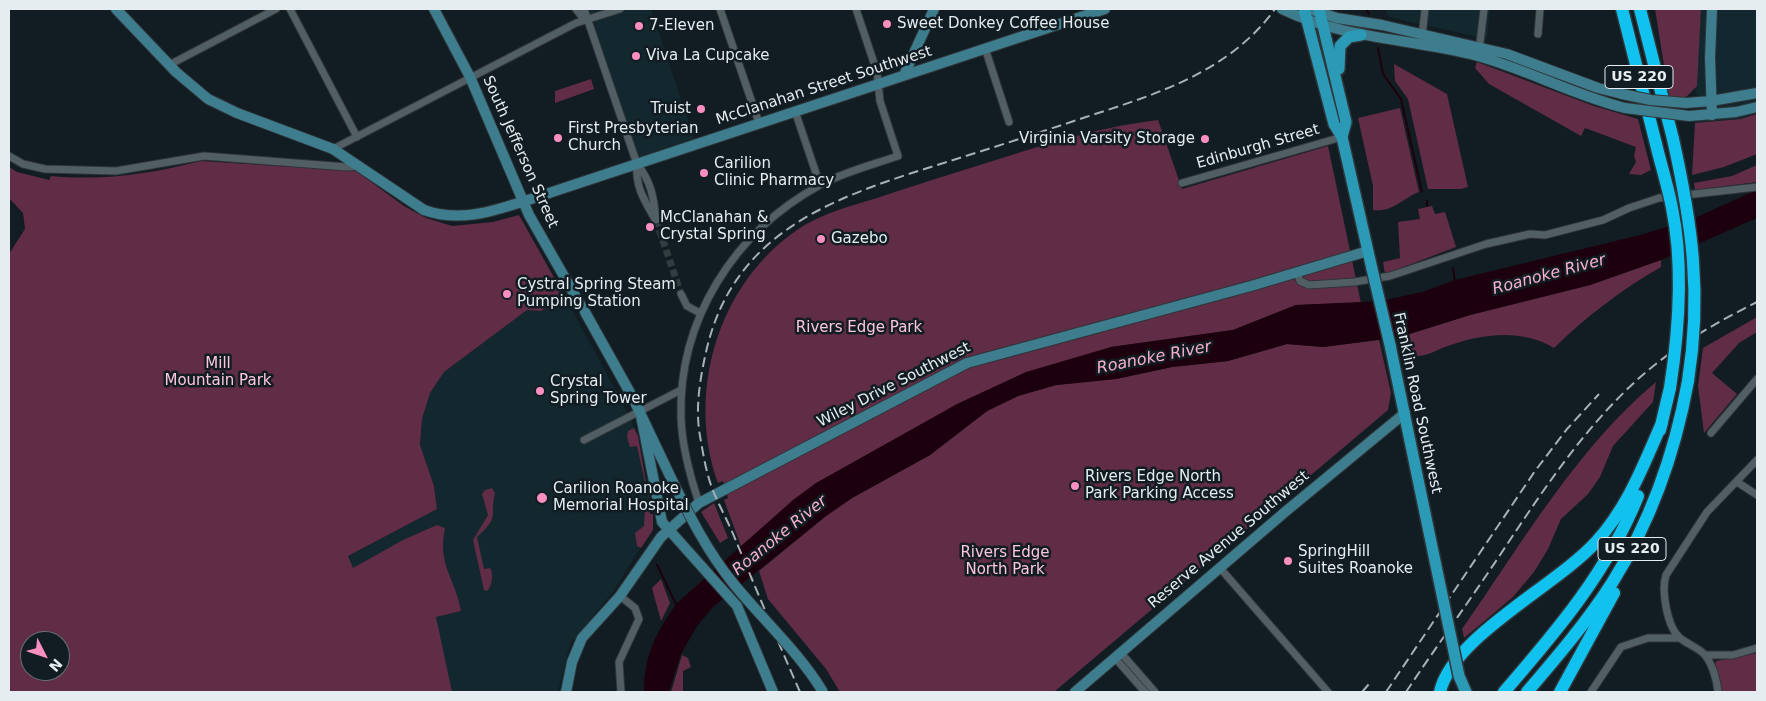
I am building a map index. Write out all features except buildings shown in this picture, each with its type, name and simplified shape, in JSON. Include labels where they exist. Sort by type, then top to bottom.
[{"type":"highway","name":"US 220","points":[[1504,692],[1564,622],[1608,556],[1636,500],[1662,423],[1670,388],[1678,328],[1677,247],[1672,208],[1622,9]]},
{"type":"highway","name":"US 220","points":[[1527,692],[1600,601],[1625,562],[1650,513],[1669,462],[1688,381],[1694,326],[1694,252],[1686,196],[1640,9]]},
{"type":"highway","points":[[1440,692],[1446,675],[1470,644],[1577,561],[1612,523],[1632,493],[1662,423]]},
{"type":"highway","points":[[1560,692],[1629,564],[1650,513]]},
{"type":"main road","name":"McClanahan Street Southwest","points":[[116,9],[187,83],[222,107],[333,150],[415,205],[438,215],[454,217],[472,215],[523,201],[1105,9]]},
{"type":"main road","name":"South Jefferson Street","points":[[434,9],[470,77],[523,201],[640,411],[694,524],[716,561],[802,663],[823,692]]},
{"type":"main road","points":[[904,76],[934,9]]},
{"type":"main road","points":[[1282,9],[1308,21],[1361,35],[1422,41],[1507,54],[1598,88],[1651,100],[1711,101],[1757,93]]},
{"type":"main road","name":"Franklin Road Southwest","points":[[1304,9],[1334,124],[1342,137],[1390,345],[1459,676],[1460,692]]},
{"type":"main road","points":[[1309,9],[1422,41]]},
{"type":"main road","points":[[1712,9],[1710,58],[1712,115]]},
{"type":"main road","name":"Franklin Road Southwest","points":[[1320,11],[1344,110],[1346,122],[1342,137]]},
{"type":"main road","points":[[1344,110],[1338,50],[1345,40],[1361,35]]},
{"type":"main road","points":[[1478,51],[1581,95],[1625,108],[1689,116],[1712,115],[1757,107]]},
{"type":"main road","name":"Wiley Drive Southwest","points":[[566,692],[572,662],[582,638],[620,596],[650,550],[668,529],[698,504],[967,363],[1368,251]]},
{"type":"main road","points":[[640,411],[659,515],[668,529],[737,606],[773,692]]},
{"type":"main road","name":"Reserve Avenue Southwest","points":[[1075,692],[1405,413]]},
{"type":"main road","name":"Franklin Road Southwest","points":[[1459,676],[1466,692]]},
{"type":"street","points":[[169,65],[276,9]]},
{"type":"street","points":[[290,9],[357,137]]},
{"type":"street","points":[[576,9],[583,18],[588,19]]},
{"type":"street","points":[[584,9],[637,164],[636,179],[644,201],[656,220],[654,197],[647,175],[637,164]]},
{"type":"street","points":[[333,150],[574,24],[620,9]]},
{"type":"street","points":[[720,9],[759,124]]},
{"type":"street","points":[[698,504],[683,440],[681,390],[687,351],[700,313],[728,263],[752,235],[787,207],[820,185],[898,156],[880,101],[877,72],[856,9]]},
{"type":"street","points":[[1422,41],[1424,9]]},
{"type":"street","points":[[1478,51],[1484,9]]},
{"type":"street","points":[[1538,34],[1540,9]]},
{"type":"street","points":[[986,48],[1009,122]]},
{"type":"street","points":[[795,111],[820,185]]},
{"type":"street","name":"Edinburgh Street","points":[[1182,183],[1342,137]]},
{"type":"street","points":[[9,156],[22,164],[45,169],[116,172],[204,156],[347,167],[359,166]]},
{"type":"street","points":[[1297,272],[1300,281],[1308,285],[1354,282],[1390,276],[1486,244],[1530,234],[1545,235],[1603,220],[1629,208],[1659,198],[1699,192],[1757,187]]},
{"type":"street","points":[[680,294],[687,306],[700,313]]},
{"type":"street","points":[[1710,433],[1757,379]]},
{"type":"street","points":[[584,440],[681,390]]},
{"type":"street","points":[[1718,692],[1715,677],[1705,655],[1680,638],[1674,630],[1663,590],[1666,575],[1707,512],[1757,460]]},
{"type":"street","points":[[1737,482],[1757,495]]},
{"type":"street","points":[[1220,568],[1328,692]]},
{"type":"street","points":[[620,596],[635,608],[638,619],[619,662],[621,692]]},
{"type":"street","points":[[1591,692],[1621,647],[1648,638],[1680,638]]},
{"type":"street","points":[[1705,655],[1734,655],[1757,648]]},
{"type":"street","points":[[1118,655],[1145,692]]},
{"type":"street","points":[[1118,655],[1155,692]]},
{"type":"shaded area","points":[[585,9],[651,9],[696,144],[637,164]]},
{"type":"shaded area","points":[[1385,9],[1490,9],[1487,39],[1389,17]]},
{"type":"shaded area","points":[[1701,9],[1757,9],[1757,114],[1741,119],[1695,123],[1697,95],[1695,90]]},
{"type":"shaded area","name":"Carilion Roanoke Memorial Hospital","points":[[565,297],[636,431],[653,526],[651,531],[613,592],[570,644],[558,692],[390,692],[348,556],[437,509],[434,486],[420,445],[422,419],[430,393],[444,372],[527,310],[541,311]]},
{"type":"green space","points":[[1655,9],[1701,9],[1697,86],[1685,98],[1669,97]]},
{"type":"green space","points":[[1477,62],[1594,106],[1638,119],[1651,170],[1641,175],[1629,174],[1636,162],[1634,156],[1636,147],[1585,128],[1581,136],[1489,84],[1475,68]]},
{"type":"green space","points":[[1394,64],[1447,94],[1468,187],[1461,189],[1428,189],[1408,99],[1395,81]]},
{"type":"green space","points":[[591,79],[594,89],[555,103],[555,91]]},
{"type":"green space","points":[[1400,108],[1419,192],[1392,207],[1373,210],[1373,186],[1358,118]]},
{"type":"green space","points":[[1757,114],[1757,154],[1724,167],[1692,175],[1695,123],[1741,119]]},
{"type":"green space","name":"Rivers Edge Park","points":[[1158,120],[1182,189],[1328,146],[1361,303],[1296,305],[1233,330],[1111,347],[816,483],[741,546],[724,500],[728,498],[723,481],[718,483],[709,449],[706,414],[708,378],[716,344],[728,311],[746,280],[769,253],[806,224],[846,207],[1060,140],[1108,128]]},
{"type":"green space","name":"Mill Mountain Park","points":[[201,161],[356,171],[404,206],[426,218],[452,226],[493,222],[519,215],[565,297],[541,311],[527,310],[444,372],[430,393],[422,419],[420,445],[434,486],[437,509],[348,556],[353,568],[403,540],[437,525],[445,528],[443,552],[461,611],[436,617],[452,692],[9,692],[9,254],[25,229],[23,213],[9,198],[9,167],[17,172],[49,180],[51,176],[89,178],[145,173]]},
{"type":"green space","points":[[1757,165],[1757,182],[1695,190],[1694,183],[1732,176]]},
{"type":"green space","points":[[1432,206],[1435,214],[1445,212],[1456,247],[1385,274],[1383,262],[1400,258],[1398,222],[1420,219],[1418,209]]},
{"type":"green space","points":[[1661,260],[1661,267],[1605,304],[1554,348],[1541,342],[1514,335],[1486,336],[1458,342],[1420,356],[1408,354],[1402,345],[1400,337],[1470,315],[1590,285]]},
{"type":"green space","points":[[1757,317],[1757,332],[1739,343],[1712,373],[1737,394],[1704,433],[1698,386],[1703,348]]},
{"type":"green space","name":"Rivers Edge North Park","points":[[1379,340],[1391,393],[1388,410],[1054,692],[840,692],[826,669],[768,599],[759,571],[826,516],[852,498],[930,455],[987,411],[1018,396],[1056,385],[1116,379],[1172,367],[1228,361],[1287,344],[1323,347]]},
{"type":"green space","points":[[1656,382],[1653,402],[1613,446],[1600,477],[1588,494],[1561,519],[1548,549],[1534,572],[1513,597],[1464,638],[1462,629],[1551,498],[1600,437],[1627,408]]},
{"type":"green space","points":[[634,428],[638,436],[650,505],[637,446],[630,447],[627,437],[628,431]]},
{"type":"green space","points":[[492,488],[495,493],[492,520],[477,537],[484,569],[490,568],[492,574],[491,584],[487,591],[484,590],[473,540],[488,515],[482,494],[485,490]]},
{"type":"green space","points":[[714,503],[728,538],[720,543],[701,512]]},
{"type":"green space","points":[[649,508],[650,514],[653,514],[653,530],[641,548],[637,546],[635,533],[644,526],[645,509]]},
{"type":"green space","points":[[661,579],[670,603],[661,621],[652,588]]},
{"type":"green space","points":[[1757,653],[1757,692],[1721,692],[1715,666],[1716,661]]},
{"type":"green space","points":[[682,655],[688,658],[691,667],[683,671],[683,692],[671,692]]},
{"type":"water","name":"Roanoke River","points":[[1757,190],[1757,218],[1661,260],[1590,285],[1470,315],[1400,337],[1323,347],[1287,344],[1228,361],[1172,367],[1116,379],[1056,385],[1018,396],[987,411],[930,455],[852,498],[826,516],[713,607],[697,626],[681,654],[669,692],[644,692],[646,667],[657,634],[677,603],[793,500],[816,483],[957,404],[1026,372],[1111,347],[1233,330],[1296,305],[1381,301],[1422,292],[1455,280],[1644,234],[1697,217]]},
{"type":"waterway","points":[[1366,9],[1369,14]]},
{"type":"waterway","points":[[1378,48],[1383,74],[1401,99],[1422,192]]},
{"type":"waterway","points":[[1427,201],[1427,206]]},
{"type":"waterway","points":[[1453,268],[1455,282]]},
{"type":"waterway","points":[[657,565],[677,606]]},
{"type":"tunnel","points":[[656,220],[681,294]]},
{"type":"railway","points":[[800,692],[712,488],[706,469],[700,436],[699,394],[706,352],[720,309],[741,274],[767,246],[798,222],[832,203],[909,174],[1139,99],[1190,78],[1214,65],[1236,49],[1257,31],[1275,9]]},
{"type":"railway","points":[[1406,692],[1562,464],[1598,420],[1650,368],[1710,327],[1757,302]]},
{"type":"railway","points":[[1386,692],[1535,471],[1567,429],[1599,394]]},
{"type":"railway","points":[[1362,692],[1369,684]]},
{"type":"place","name":"Sweet Donkey Coffee House","points":[[887,24]]},
{"type":"place","name":"7-Eleven","points":[[639,26]]},
{"type":"place","name":"Viva La Cupcake","points":[[636,56]]},
{"type":"place","name":"Truist","points":[[701,109]]},
{"type":"place","name":"First Presbyterian Church","points":[[558,138]]},
{"type":"place","name":"Virginia Varsity Storage","points":[[1205,139]]},
{"type":"place","name":"Carilion Clinic Pharmacy","points":[[704,173]]},
{"type":"place","name":"McClanahan & Crystal Spring","points":[[650,227]]},
{"type":"place","name":"Gazebo","points":[[821,239]]},
{"type":"place","name":"Cystral Spring Steam Pumping Station","points":[[507,294]]},
{"type":"place","name":"Crystal Spring Tower","points":[[540,391]]},
{"type":"place","name":"Rivers Edge North Park Parking Access","points":[[1075,486]]},
{"type":"place","name":"Carilion Roanoke Memorial Hospital","points":[[542,498]]},
{"type":"place","name":"SpringHill Suites Roanoke","points":[[1288,561]]}]
